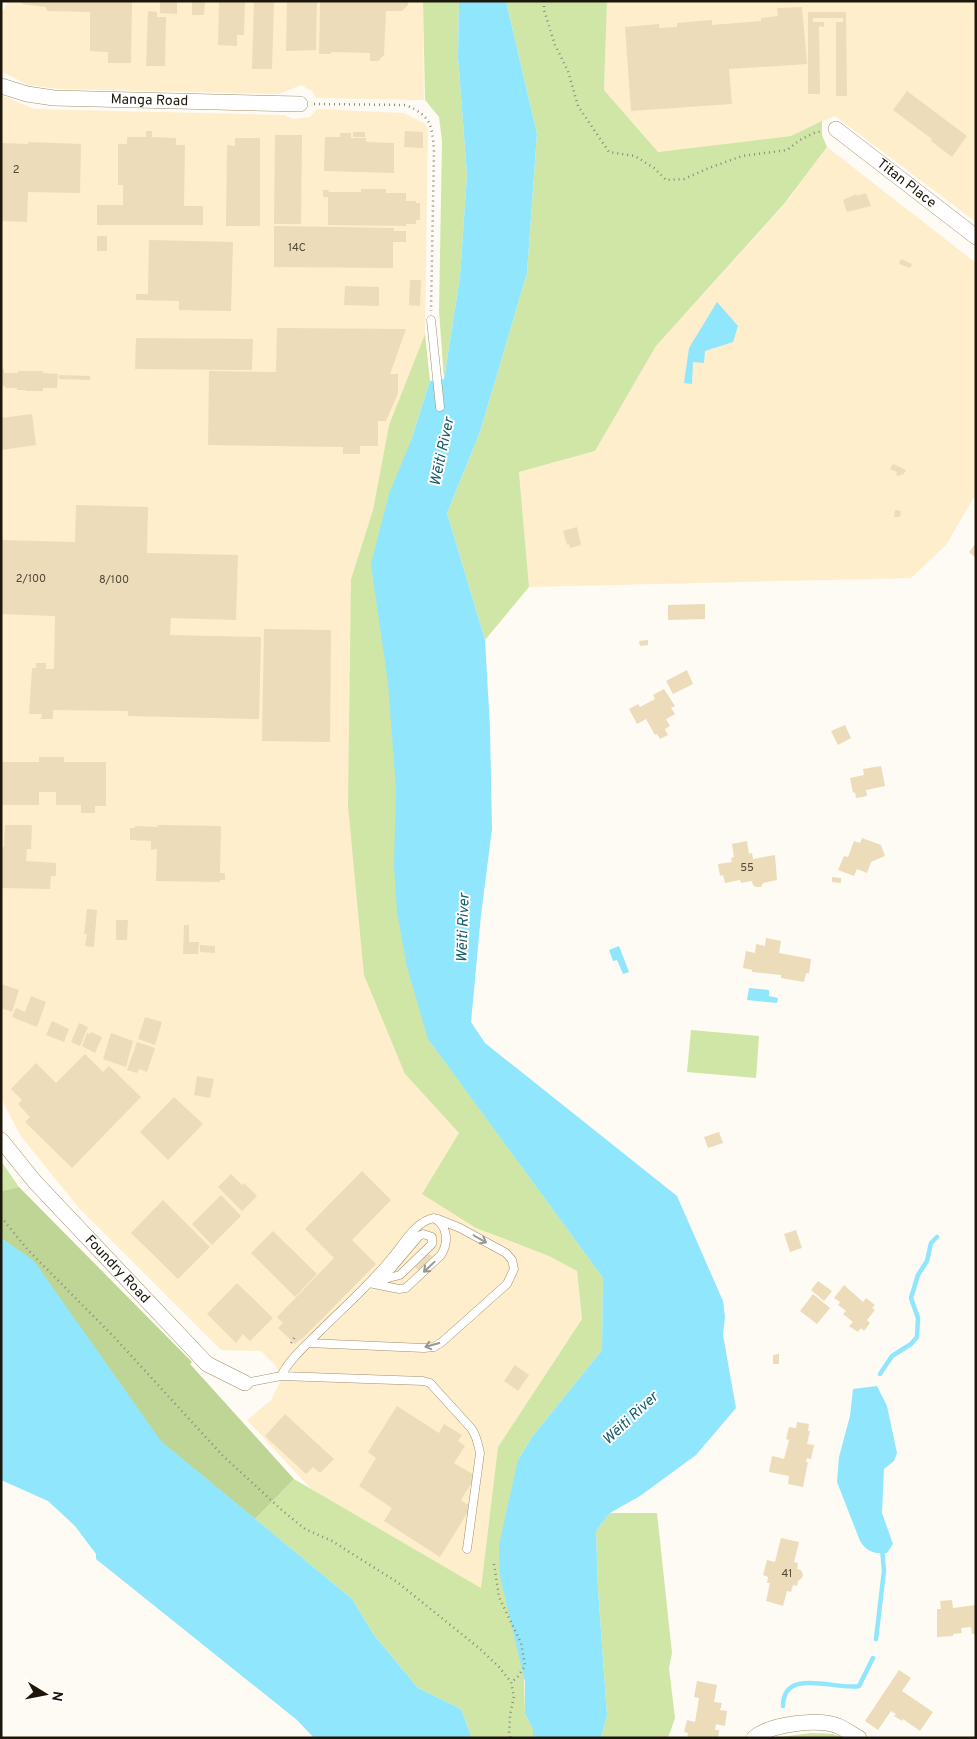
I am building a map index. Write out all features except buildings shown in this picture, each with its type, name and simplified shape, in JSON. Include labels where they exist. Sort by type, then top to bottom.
[{"type":"street","name":"Manga Road","points":[[1,86],[27,94],[54,98],[300,104]]},
{"type":"street","name":"Titan Place","points":[[836,129],[976,238]]},
{"type":"street","name":"Foundry Road","points":[[1,1140],[34,1182],[207,1364],[245,1383]]},
{"type":"street","points":[[754,1738],[770,1729],[792,1724],[809,1723],[837,1726],[859,1738]]},
{"type":"lane","points":[[430,320],[440,407]]},
{"type":"lane","points":[[281,1376],[292,1359],[308,1343],[369,1283],[424,1221],[436,1218],[460,1228],[506,1252],[512,1260],[514,1268],[507,1284],[434,1347],[308,1343]]},
{"type":"lane","points":[[369,1283],[400,1289],[406,1288],[441,1255],[446,1245],[447,1237],[444,1228],[436,1218]]},
{"type":"lane","points":[[427,1234],[432,1238],[432,1244],[400,1275],[369,1283],[391,1269],[419,1236],[427,1234]]},
{"type":"lane","points":[[245,1383],[281,1376],[423,1380],[430,1383],[471,1428],[476,1435],[478,1443],[480,1453],[467,1549]]},
{"type":"path","points":[[544,1],[544,10],[555,44],[568,72],[578,106],[609,152],[635,156],[654,168],[666,180],[684,179],[742,156],[787,150],[800,140],[814,133],[836,129]]},
{"type":"path","points":[[300,104],[406,105],[420,111],[432,127],[434,150],[430,320]]},
{"type":"path","points":[[1,1217],[28,1250],[116,1339],[223,1456],[284,1512],[306,1529],[332,1541],[397,1582],[479,1648],[499,1667],[511,1682],[514,1696],[510,1715],[509,1735],[511,1738]]},
{"type":"path","points":[[289,1347],[296,1335]]},
{"type":"path","points":[[494,1564],[499,1597],[520,1642],[525,1666],[517,1678],[511,1682]]},
{"type":"shaded area","points":[[9,1],[423,1],[424,100],[316,98],[312,91],[301,85],[279,94],[60,89],[28,85],[1,71],[1,14]]},
{"type":"shaded area","points":[[976,1],[976,222],[835,116],[791,136],[658,152],[604,90],[607,2]]},
{"type":"shaded area","points":[[1,95],[34,109],[284,115],[293,119],[310,117],[317,109],[404,113],[424,123],[428,129],[425,334],[389,425],[373,510],[351,579],[405,1074],[459,1133],[476,1228],[549,1256],[577,1271],[582,1319],[498,1447],[481,1588],[312,1490],[247,1420],[271,1400],[280,1382],[276,1366],[261,1351],[221,1350],[78,1207],[20,1135],[1,1098]]},
{"type":"shaded area","points":[[827,147],[976,263],[976,494],[946,545],[911,578],[529,587],[519,472],[595,451],[656,346],[784,205]]},
{"type":"green space","points":[[423,1],[459,1],[458,57],[467,175],[460,277],[444,379],[439,311],[442,141],[439,117],[425,100]]},
{"type":"green space","points":[[506,1],[976,1],[607,2],[604,90],[658,152],[791,136],[822,121],[822,135],[827,147],[784,204],[656,346],[595,451],[519,472],[529,587],[485,640],[447,513],[480,432],[527,273],[537,134]]},
{"type":"green space","points":[[425,334],[430,381],[411,441],[429,1040],[603,1278],[602,1350],[532,1437],[518,1460],[525,1714],[533,1729],[533,1738],[472,1738],[461,1709],[418,1688],[374,1635],[352,1599],[255,1519],[294,1479],[481,1588],[498,1447],[582,1319],[577,1271],[549,1256],[476,1228],[422,1194],[459,1133],[405,1074],[364,975],[348,806],[351,579],[373,510],[389,425]]},
{"type":"green space","points":[[691,1030],[759,1036],[756,1078],[687,1072]]},
{"type":"green space","points":[[1,1161],[19,1187],[1,1191]]},
{"type":"green space","points":[[19,1187],[192,1362],[190,1364],[294,1479],[255,1519],[160,1441],[34,1262],[1,1238],[1,1191]]},
{"type":"green space","points":[[610,1513],[657,1513],[672,1653],[669,1668],[675,1718],[668,1738],[601,1738],[607,1715],[596,1531]]},
{"type":"green space","points":[[811,1733],[833,1734],[844,1738],[773,1738]]},
{"type":"water","name":"Wēiti River","points":[[459,1],[506,1],[537,134],[527,273],[480,432],[447,513],[485,640],[490,728],[492,829],[481,915],[471,1022],[485,1043],[677,1196],[723,1301],[725,1317],[723,1335],[736,1408],[696,1455],[640,1496],[610,1513],[596,1531],[607,1715],[601,1738],[533,1738],[533,1729],[525,1714],[525,1682],[500,1576],[499,1545],[518,1460],[532,1437],[602,1350],[603,1278],[428,1039],[407,967],[397,912],[394,865],[396,789],[388,683],[371,564],[389,494],[411,441],[430,381],[444,379],[460,277],[467,175],[458,57]]},
{"type":"water","points":[[717,302],[738,326],[733,342],[705,351],[704,363],[693,362],[692,384],[684,383],[689,348]]},
{"type":"water","points":[[619,946],[629,972],[623,974],[617,960],[613,961],[609,950]]},
{"type":"water","points":[[749,988],[769,990],[769,996],[778,998],[777,1003],[747,1000]]},
{"type":"water","points":[[1,1238],[34,1261],[161,1441],[352,1599],[374,1635],[418,1688],[461,1709],[472,1738],[314,1738],[297,1720],[96,1559],[96,1554],[75,1526],[48,1501],[1,1480]]},
{"type":"water","points":[[877,1386],[887,1406],[897,1453],[894,1461],[884,1469],[882,1513],[893,1544],[887,1553],[875,1553],[868,1550],[860,1541],[837,1482],[839,1457],[850,1416],[853,1389]]},
{"type":"waterway","points":[[880,1374],[892,1356],[911,1344],[917,1337],[918,1318],[911,1298],[918,1275],[927,1261],[931,1243],[937,1237]]},
{"type":"waterway","points":[[876,1639],[884,1571],[882,1548]]},
{"type":"waterway","points":[[783,1706],[785,1694],[792,1687],[802,1683],[859,1686],[873,1658]]}]
